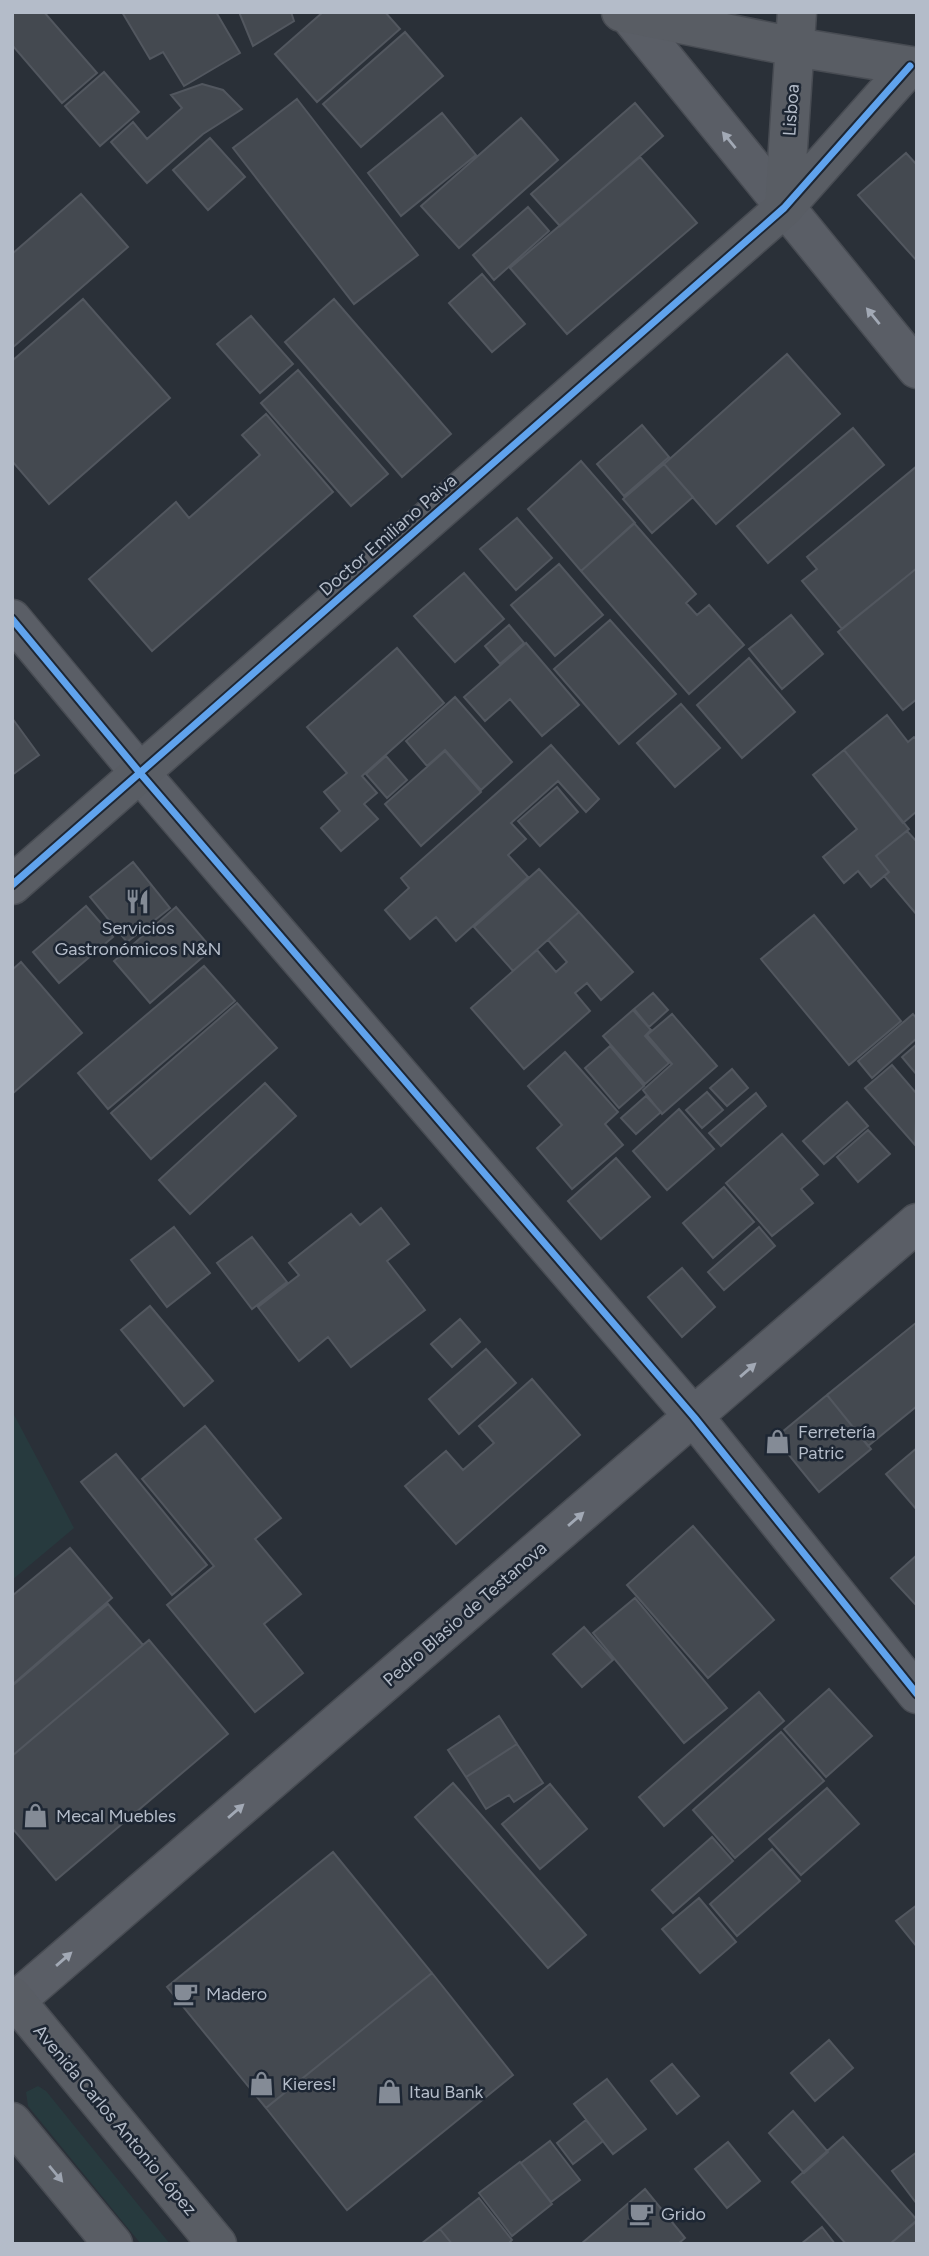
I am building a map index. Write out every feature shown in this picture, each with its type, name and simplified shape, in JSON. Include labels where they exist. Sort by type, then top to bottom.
[{"type":"street","points":[[624,13],[796,30],[914,67]]},
{"type":"street","points":[[624,13],[917,369]]},
{"type":"street","name":"Lisboa","points":[[784,208],[796,30]]},
{"type":"street","name":"Doctor Emiliano Paiva","points":[[12,885],[784,208],[914,67]]},
{"type":"street","points":[[12,619],[140,773],[694,1417],[917,1694]]},
{"type":"street","name":"Pedro Blasio de Testanova","points":[[13,2000],[917,1223]]},
{"type":"street","name":"Avenida Carlos Antonio López","points":[[13,2000],[217,2244]]},
{"type":"street","points":[[12,2122],[113,2244]]},
{"type":"green space","points":[[12,1411],[74,1528],[12,1580]]},
{"type":"green space","points":[[38,2086],[46,2091],[170,2244],[141,2244],[28,2106],[26,2092]]},
{"type":"building","points":[[12,12],[44,12],[97,73],[62,103],[12,45]]},
{"type":"building","points":[[122,12],[216,12],[240,53],[184,86],[163,52],[150,59]]},
{"type":"building","points":[[239,12],[291,12],[294,21],[253,46]]},
{"type":"building","points":[[323,12],[385,12],[400,29],[317,102],[275,54]]},
{"type":"building","points":[[405,32],[443,76],[361,147],[323,104]]},
{"type":"building","points":[[104,72],[139,112],[100,146],[65,106]]},
{"type":"building","points":[[202,84],[223,90],[242,109],[203,134],[147,183],[111,142],[133,122],[147,139],[182,108],[171,95]]},
{"type":"building","points":[[297,99],[418,255],[354,304],[233,148]]},
{"type":"building","points":[[635,103],[663,136],[560,226],[531,194]]},
{"type":"building","points":[[442,113],[476,155],[401,216],[368,173]]},
{"type":"building","points":[[521,118],[558,160],[459,248],[421,206]]},
{"type":"building","points":[[210,138],[245,177],[208,210],[173,170]]},
{"type":"building","points":[[906,153],[917,165],[917,261],[858,195]]},
{"type":"building","points":[[640,157],[697,223],[567,334],[510,268]]},
{"type":"building","points":[[81,194],[128,247],[12,348],[12,254]]},
{"type":"building","points":[[528,207],[549,231],[494,280],[473,255]]},
{"type":"building","points":[[482,274],[525,324],[492,352],[449,303]]},
{"type":"building","points":[[83,299],[170,398],[49,504],[12,461],[12,361]]},
{"type":"building","points":[[334,299],[451,434],[402,477],[285,342]]},
{"type":"building","points":[[251,316],[293,364],[260,393],[217,344]]},
{"type":"building","points":[[787,354],[840,414],[716,524],[664,464]]},
{"type":"building","points":[[298,370],[388,474],[351,506],[261,403]]},
{"type":"building","points":[[266,414],[333,492],[152,651],[89,579],[176,502],[189,518],[260,455],[242,435]]},
{"type":"building","points":[[642,425],[669,457],[624,496],[597,464]]},
{"type":"building","points":[[853,428],[884,465],[768,563],[737,526]]},
{"type":"building","points":[[581,461],[635,523],[581,571],[528,509]]},
{"type":"building","points":[[664,464],[693,497],[652,533],[623,499]]},
{"type":"building","points":[[917,466],[917,568],[842,629],[802,581],[817,569],[807,557]]},
{"type":"building","points":[[517,518],[552,558],[516,590],[480,549]]},
{"type":"building","points":[[634,523],[696,594],[686,603],[697,615],[709,605],[744,645],[689,694],[581,571]]},
{"type":"building","points":[[559,564],[603,615],[555,656],[511,605]]},
{"type":"building","points":[[917,568],[917,699],[903,710],[838,632]]},
{"type":"building","points":[[464,573],[504,619],[455,662],[414,616]]},
{"type":"building","points":[[791,615],[823,654],[782,689],[749,649]]},
{"type":"building","points":[[610,620],[676,694],[619,744],[554,669]]},
{"type":"building","points":[[509,625],[524,643],[500,664],[485,646]]},
{"type":"building","points":[[526,643],[579,705],[542,736],[510,699],[485,721],[464,697]]},
{"type":"building","points":[[397,648],[444,703],[362,776],[377,793],[364,804],[378,819],[341,851],[321,828],[340,811],[324,792],[347,773],[307,727]]},
{"type":"building","points":[[749,658],[795,712],[742,758],[697,705]]},
{"type":"building","points":[[455,697],[512,762],[481,790],[445,750],[427,766],[406,741]]},
{"type":"building","points":[[681,704],[720,748],[675,787],[637,743]]},
{"type":"building","points":[[887,715],[908,742],[914,737],[917,740],[917,811],[903,823],[844,750]]},
{"type":"building","points":[[12,718],[39,755],[12,775]]},
{"type":"building","points":[[551,745],[599,799],[586,812],[558,781],[511,823],[526,839],[508,855],[528,877],[456,941],[436,917],[410,939],[385,910],[409,888],[401,878]]},
{"type":"building","points":[[844,750],[909,829],[876,856],[889,872],[871,887],[858,871],[844,883],[823,857],[857,829],[813,775]]},
{"type":"building","points":[[445,751],[481,792],[421,846],[385,804]]},
{"type":"building","points":[[386,756],[407,780],[387,798],[366,774]]},
{"type":"building","points":[[557,787],[578,812],[540,846],[518,821]]},
{"type":"building","points":[[907,831],[917,842],[917,915],[884,876],[889,872],[876,856]]},
{"type":"building","points":[[133,862],[170,908],[127,942],[90,897]]},
{"type":"building","points":[[539,869],[579,912],[513,971],[474,927]]},
{"type":"building","points":[[86,906],[113,937],[59,983],[33,952]]},
{"type":"building","points":[[176,907],[212,949],[150,1003],[114,961]]},
{"type":"building","points":[[579,912],[633,972],[601,1000],[587,983],[575,993],[590,1011],[524,1069],[471,1008],[537,950],[556,972],[567,962],[548,940]]},
{"type":"building","points":[[814,915],[901,1021],[849,1065],[761,959]]},
{"type":"building","points":[[21,962],[82,1033],[12,1094],[12,970]]},
{"type":"building","points":[[204,966],[235,1001],[108,1109],[78,1073]]},
{"type":"building","points":[[653,993],[668,1010],[649,1027],[634,1009]]},
{"type":"building","points":[[237,1003],[277,1048],[151,1159],[111,1113]]},
{"type":"building","points":[[633,1010],[651,1030],[645,1036],[669,1063],[645,1084],[603,1036]]},
{"type":"building","points":[[672,1014],[717,1066],[662,1114],[643,1090],[672,1064],[647,1035]]},
{"type":"building","points":[[913,1014],[917,1019],[917,1038],[872,1078],[858,1061]]},
{"type":"building","points":[[917,1044],[917,1075],[902,1057]]},
{"type":"building","points":[[610,1046],[644,1086],[619,1108],[585,1068]]},
{"type":"building","points":[[565,1052],[618,1112],[605,1124],[623,1145],[572,1189],[537,1148],[562,1125],[528,1086]]},
{"type":"building","points":[[892,1065],[917,1094],[915,1145],[865,1088]]},
{"type":"building","points":[[732,1069],[748,1088],[727,1106],[710,1088]]},
{"type":"building","points":[[265,1083],[296,1116],[190,1214],[159,1180]]},
{"type":"building","points":[[707,1092],[723,1110],[702,1128],[686,1110]]},
{"type":"building","points":[[756,1093],[766,1106],[721,1146],[709,1133]]},
{"type":"building","points":[[646,1096],[661,1112],[636,1134],[621,1118]]},
{"type":"building","points":[[847,1102],[868,1126],[824,1164],[803,1141]]},
{"type":"building","points":[[679,1109],[714,1149],[667,1190],[633,1151]]},
{"type":"building","points":[[868,1130],[890,1154],[858,1182],[837,1157]]},
{"type":"building","points":[[782,1134],[818,1175],[801,1189],[813,1203],[772,1236],[726,1183]]},
{"type":"building","points":[[616,1158],[650,1197],[601,1239],[568,1201]]},
{"type":"building","points":[[724,1187],[754,1222],[713,1258],[683,1223]]},
{"type":"building","points":[[381,1208],[409,1244],[387,1261],[425,1310],[351,1367],[328,1337],[299,1361],[258,1307],[299,1275],[289,1263],[351,1214],[360,1225]]},
{"type":"building","points":[[174,1227],[210,1273],[167,1307],[131,1260]]},
{"type":"building","points":[[759,1227],[775,1246],[724,1290],[708,1272]]},
{"type":"building","points":[[252,1237],[287,1282],[252,1309],[217,1263]]},
{"type":"building","points":[[682,1268],[715,1307],[682,1337],[648,1297]]},
{"type":"building","points":[[150,1306],[213,1381],[184,1406],[121,1330]]},
{"type":"building","points":[[460,1319],[480,1342],[452,1367],[431,1344]]},
{"type":"building","points":[[917,1322],[917,1406],[868,1446],[827,1395]]},
{"type":"building","points":[[486,1349],[516,1383],[459,1434],[429,1399]]},
{"type":"building","points":[[532,1379],[580,1435],[456,1544],[405,1486],[446,1451],[463,1470],[494,1443],[479,1426]]},
{"type":"building","points":[[827,1395],[871,1449],[819,1492],[775,1438]]},
{"type":"building","points":[[205,1426],[281,1518],[255,1539],[301,1594],[264,1624],[303,1673],[255,1712],[167,1605],[214,1566],[142,1479]]},
{"type":"building","points":[[917,1448],[917,1510],[886,1474]]},
{"type":"building","points":[[116,1454],[207,1565],[172,1595],[81,1482]]},
{"type":"building","points":[[693,1526],[774,1620],[708,1678],[627,1585]]},
{"type":"building","points":[[70,1548],[112,1598],[12,1685],[12,1596]]},
{"type":"building","points":[[917,1555],[917,1604],[916,1605],[891,1578]]},
{"type":"building","points":[[635,1598],[727,1708],[684,1743],[593,1633]]},
{"type":"building","points":[[108,1604],[143,1645],[12,1756],[12,1686]]},
{"type":"building","points":[[584,1627],[613,1660],[582,1687],[553,1654]]},
{"type":"building","points":[[149,1640],[228,1734],[56,1880],[12,1828],[12,1756]]},
{"type":"building","points":[[829,1689],[872,1736],[826,1777],[784,1729]]},
{"type":"building","points":[[759,1692],[784,1721],[664,1826],[639,1797]]},
{"type":"building","points":[[499,1716],[517,1744],[466,1777],[448,1750]]},
{"type":"building","points":[[781,1732],[824,1781],[735,1858],[693,1810]]},
{"type":"building","points":[[517,1744],[543,1783],[514,1802],[509,1795],[486,1809],[466,1777]]},
{"type":"building","points":[[453,1783],[586,1935],[548,1968],[415,1817]]},
{"type":"building","points":[[550,1784],[587,1829],[540,1869],[502,1824]]},
{"type":"building","points":[[827,1788],[859,1824],[801,1875],[769,1839]]},
{"type":"building","points":[[712,1837],[733,1861],[673,1913],[652,1890]]},
{"type":"building","points":[[772,1849],[800,1881],[737,1936],[710,1904]]},
{"type":"building","points":[[333,1852],[432,1973],[266,2108],[167,1987]]},
{"type":"building","points":[[699,1898],[736,1942],[700,1973],[662,1929]]},
{"type":"building","points":[[917,1905],[917,1947],[896,1921]]},
{"type":"building","name":"Itau Bank","points":[[432,1973],[513,2075],[347,2210],[266,2108]]},
{"type":"building","points":[[829,2040],[853,2068],[815,2101],[791,2073]]},
{"type":"building","points":[[672,2064],[699,2096],[677,2114],[651,2081]]},
{"type":"building","points":[[607,2079],[646,2129],[613,2154],[574,2104]]},
{"type":"building","points":[[793,2111],[828,2152],[804,2173],[769,2133]]},
{"type":"building","points":[[586,2120],[603,2141],[573,2164],[557,2143]]},
{"type":"building","points":[[843,2137],[917,2220],[890,2244],[846,2244],[792,2182]]},
{"type":"building","points":[[550,2141],[580,2180],[551,2202],[521,2163]]},
{"type":"building","points":[[728,2142],[760,2181],[727,2208],[695,2169]]},
{"type":"building","points":[[917,2152],[917,2204],[892,2171]]},
{"type":"building","points":[[520,2162],[552,2204],[512,2236],[479,2193]]},
{"type":"building","name":"Grido","points":[[645,2189],[685,2238],[678,2244],[581,2244]]},
{"type":"building","points":[[479,2198],[512,2240],[508,2244],[452,2244],[440,2229]]},
{"type":"building","points":[[917,2221],[917,2244],[890,2244]]},
{"type":"building","points":[[822,2227],[835,2244],[801,2244]]},
{"type":"building","points":[[440,2229],[452,2244],[421,2244]]},
{"type":"cycle path","points":[[12,885],[784,208],[910,66]]},
{"type":"cycle path","points":[[12,619],[140,773],[694,1417],[917,1694]]},
{"type":"place","name":"Servicios Gastronómicos N&N","points":[[138,901]]},
{"type":"place","name":"Ferretería Patric","points":[[778,1442]]},
{"type":"place","name":"Mecal Muebles","points":[[36,1816]]},
{"type":"place","name":"Madero","points":[[186,1994]]},
{"type":"place","name":"Kieres!","points":[[262,2084]]},
{"type":"place","name":"Itau Bank","points":[[389,2092]]},
{"type":"place","name":"Grido","points":[[641,2214]]}]
